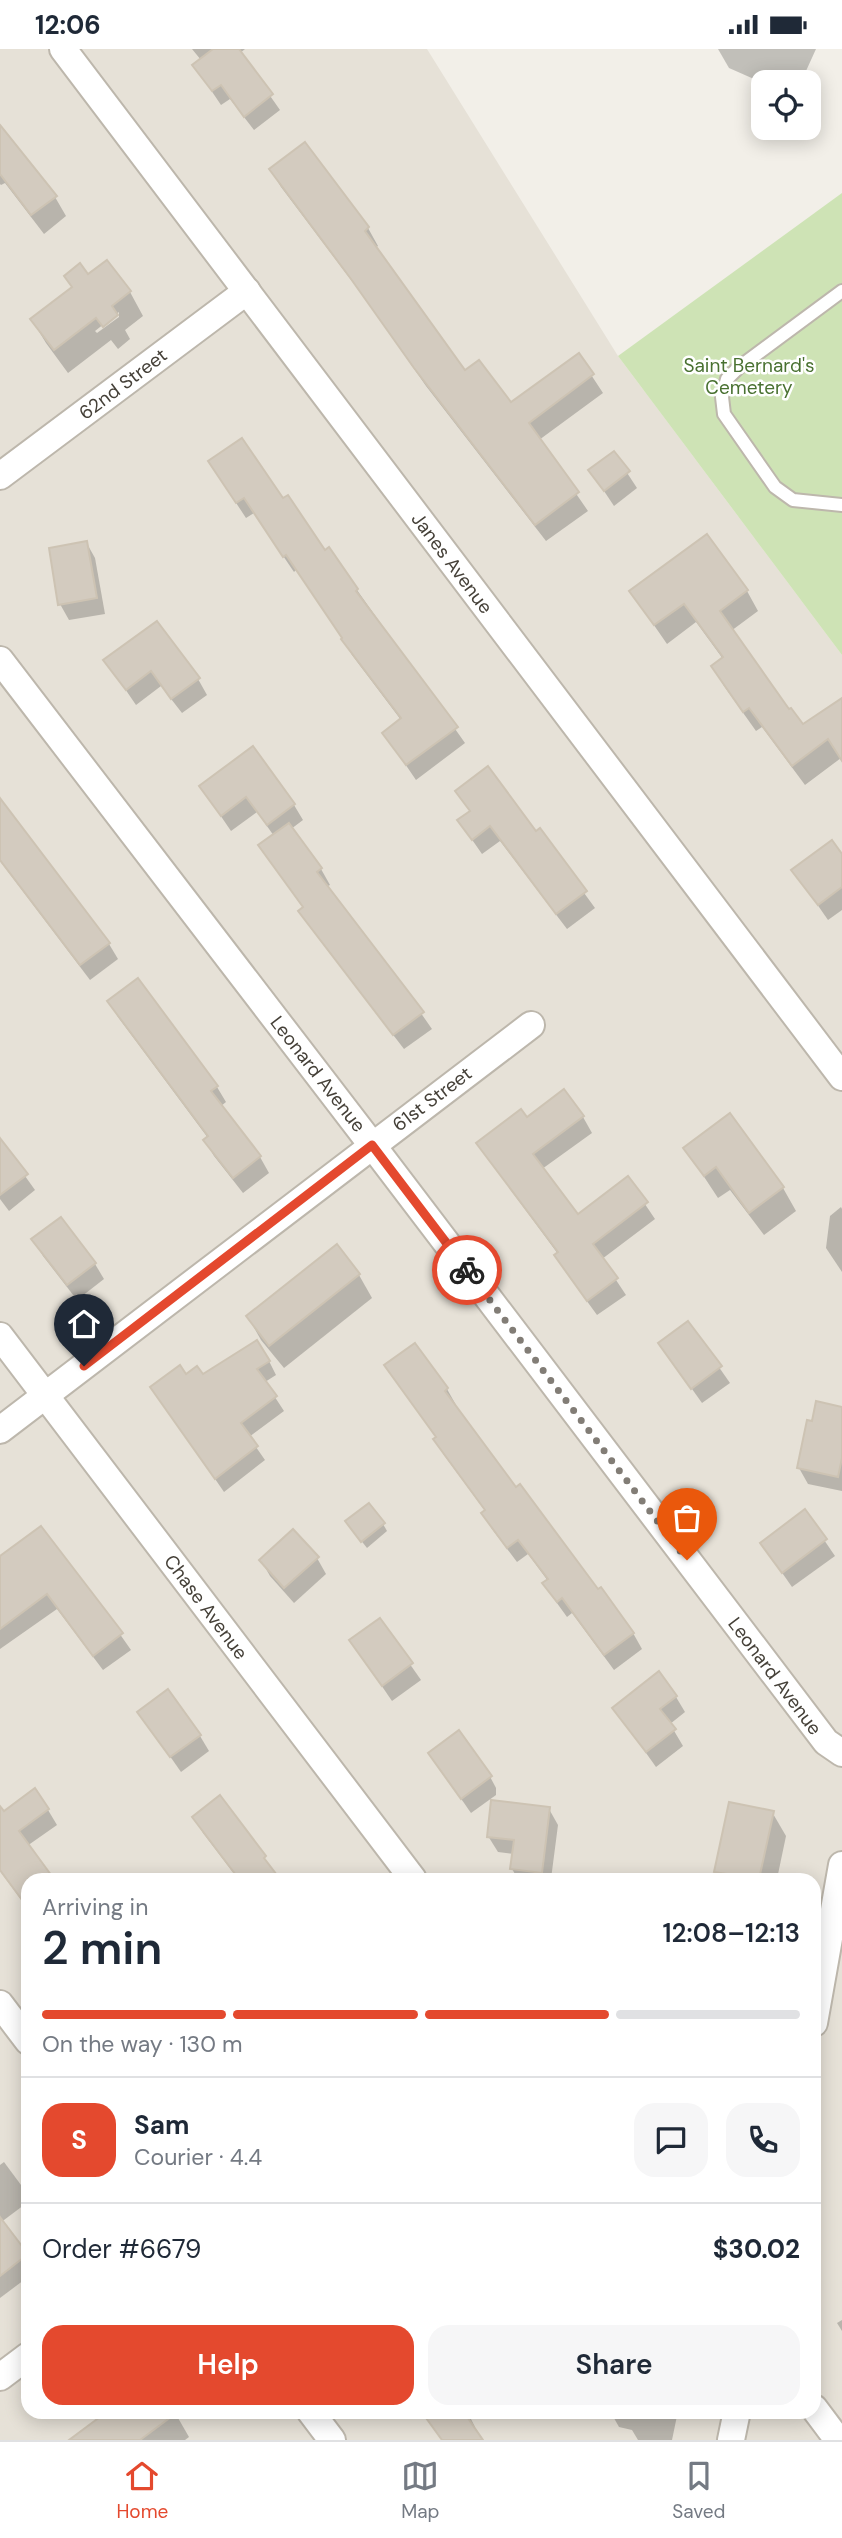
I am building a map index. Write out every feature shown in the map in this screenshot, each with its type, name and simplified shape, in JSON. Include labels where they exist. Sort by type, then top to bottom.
[{"type":"street","name":"Janes Avenue","points":[[64,49],[842,1077]]},
{"type":"street","name":"62nd Street","points":[[0,476],[247,291]]},
{"type":"street","name":"Leonard Avenue","points":[[0,660],[826,1742],[842,1753]]},
{"type":"street","name":"61st Street","points":[[0,1430],[531,1025]]},
{"type":"street","name":"Chase Avenue","points":[[0,1335],[408,1873]]},
{"type":"street","points":[[821,1984],[842,1865]]},
{"type":"street","points":[[0,2004],[21,2032]]},
{"type":"street","points":[[0,2377],[21,2360]]},
{"type":"street","points":[[821,2417],[838,2440]]},
{"type":"street","points":[[316,2419],[332,2440]]},
{"type":"street","points":[[732,2440],[736,2419]]},
{"type":"lane","points":[[842,291],[738,367],[727,379],[722,397],[724,414],[775,487],[793,500],[842,505]]},
{"type":"shaded area","points":[[0,49],[427,49],[618,356],[842,655],[842,2440],[0,2440]]},
{"type":"green space","name":"Saint Bernard's Cemetery","points":[[842,193],[842,655],[618,356]]},
{"type":"building","points":[[213,49],[239,49],[273,94],[244,117],[221,85],[212,91],[192,65]]},
{"type":"building","points":[[0,125],[57,196],[31,215],[0,174]]},
{"type":"building","points":[[305,142],[369,227],[365,231],[465,370],[479,360],[511,402],[579,353],[594,374],[529,423],[579,492],[535,525],[414,368],[269,169]]},
{"type":"building","points":[[107,260],[131,291],[112,306],[118,315],[103,327],[96,318],[54,350],[30,319],[72,287],[64,276],[80,263],[88,274]]},
{"type":"building","points":[[242,438],[283,498],[288,495],[325,550],[329,547],[358,589],[356,591],[458,727],[406,765],[382,733],[401,718],[341,639],[286,555],[283,557],[244,498],[236,503],[208,461]]},
{"type":"building","points":[[614,451],[630,471],[604,491],[588,470]]},
{"type":"building","points":[[707,534],[748,590],[720,611],[789,709],[791,708],[803,724],[842,698],[842,761],[828,739],[792,766],[749,708],[743,712],[711,666],[723,657],[684,604],[654,625],[629,591]]},
{"type":"building","points":[[87,541],[97,598],[58,605],[49,548]]},
{"type":"building","points":[[157,621],[200,678],[171,699],[151,671],[126,690],[103,660]]},
{"type":"building","points":[[253,746],[295,804],[267,825],[246,797],[221,816],[199,786]]},
{"type":"building","points":[[488,766],[536,831],[540,828],[587,891],[556,914],[490,826],[472,840],[457,820],[470,811],[455,791]]},
{"type":"building","points":[[0,798],[110,943],[80,965],[0,860]]},
{"type":"building","points":[[289,823],[322,868],[317,872],[424,1012],[393,1035],[298,911],[303,907],[258,845]]},
{"type":"building","points":[[832,840],[842,854],[842,887],[818,905],[791,870]]},
{"type":"building","points":[[138,978],[218,1086],[211,1091],[261,1156],[233,1178],[203,1140],[208,1136],[107,1001]]},
{"type":"building","points":[[564,1089],[584,1116],[533,1154],[578,1214],[628,1176],[648,1202],[593,1244],[618,1278],[587,1301],[554,1255],[558,1252],[476,1143],[521,1109],[527,1117]]},
{"type":"building","points":[[730,1113],[784,1187],[749,1213],[716,1167],[704,1176],[683,1148]]},
{"type":"building","points":[[0,1138],[28,1174],[0,1195]]},
{"type":"building","points":[[61,1217],[96,1263],[67,1285],[31,1239]]},
{"type":"building","points":[[337,1244],[360,1274],[269,1346],[246,1316]]},
{"type":"building","points":[[688,1321],[722,1366],[691,1389],[658,1343]]},
{"type":"building","points":[[257,1340],[270,1361],[257,1369],[277,1396],[241,1423],[258,1446],[215,1479],[150,1387],[180,1365],[186,1374],[197,1366],[203,1374]]},
{"type":"building","points":[[415,1343],[448,1388],[445,1391],[516,1487],[520,1484],[634,1633],[604,1655],[562,1598],[557,1602],[542,1583],[548,1579],[518,1540],[507,1548],[481,1513],[485,1510],[433,1439],[436,1437],[384,1365]]},
{"type":"building","points":[[816,1401],[842,1407],[842,1458],[838,1477],[797,1468],[807,1420],[812,1421]]},
{"type":"building","points":[[369,1503],[385,1523],[361,1542],[345,1521]]},
{"type":"building","points":[[805,1509],[827,1539],[782,1573],[760,1543]]},
{"type":"building","points":[[41,1526],[123,1633],[93,1656],[47,1594],[0,1629],[0,1556]]},
{"type":"building","points":[[293,1529],[319,1557],[284,1588],[259,1560]]},
{"type":"building","points":[[380,1618],[413,1663],[382,1686],[349,1640]]},
{"type":"building","points":[[659,1671],[677,1696],[660,1709],[676,1729],[646,1752],[612,1708]]},
{"type":"building","points":[[168,1689],[201,1735],[170,1757],[137,1712]]},
{"type":"building","points":[[459,1730],[492,1776],[461,1799],[428,1753]]},
{"type":"building","points":[[35,1788],[49,1809],[19,1831],[50,1873],[21,1873],[21,1898],[0,1870],[0,1806],[4,1811]]},
{"type":"building","points":[[220,1795],[266,1856],[264,1858],[275,1873],[234,1873],[192,1817]]},
{"type":"building","points":[[491,1800],[550,1807],[542,1873],[510,1869],[514,1840],[487,1837]]},
{"type":"building","points":[[729,1802],[774,1811],[760,1873],[714,1872]]},
{"type":"building","points":[[0,2217],[21,2245],[21,2260],[0,2276]]},
{"type":"building","points":[[97,2419],[168,2419],[140,2440],[69,2440]]},
{"type":"building","points":[[427,2419],[469,2419],[483,2440],[442,2440]]},
{"type":"way so far","points":[[467,1270],[687,1560]]},
{"type":"route","points":[[84,1366],[372,1145],[467,1270]]}]
